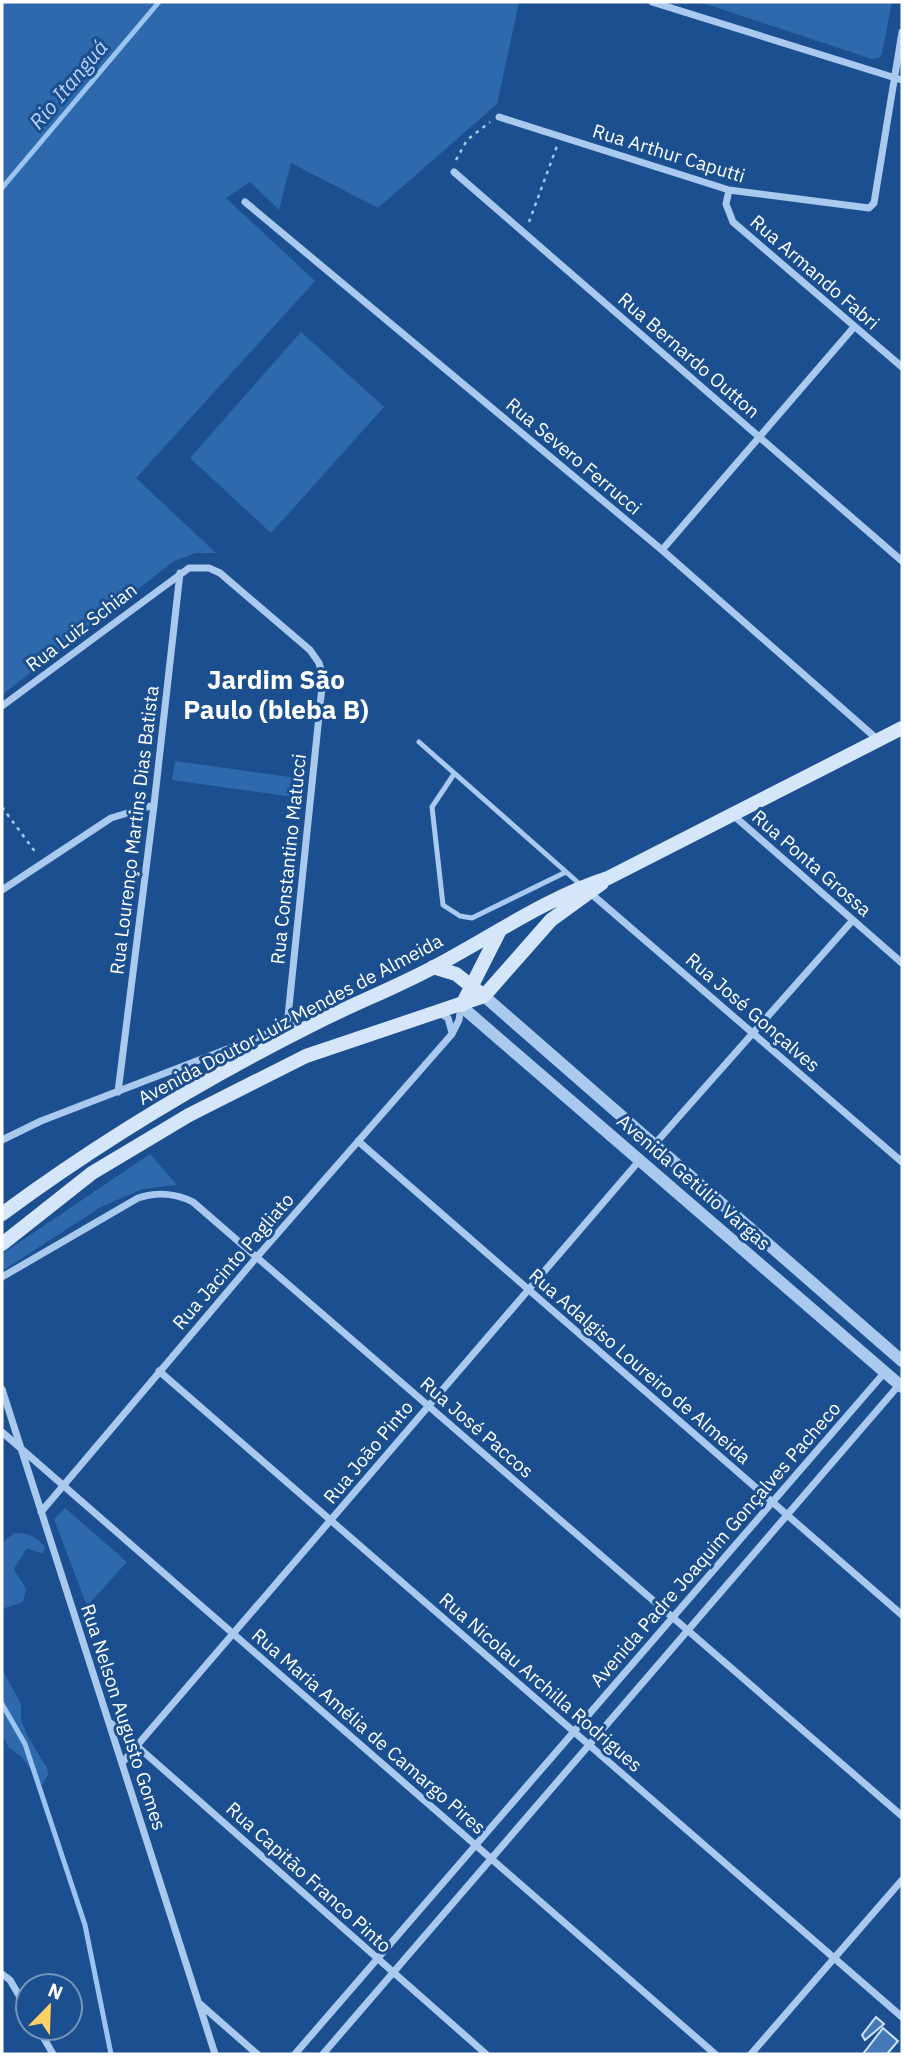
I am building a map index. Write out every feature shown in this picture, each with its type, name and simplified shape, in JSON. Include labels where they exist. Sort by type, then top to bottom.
[{"type":"main road","name":"Avenida Doutor Luiz Mendes de Almeida","points":[[2,1214],[80,1156],[257,1046],[313,1024],[433,967],[500,930],[587,890],[902,728]]},
{"type":"main road","name":"Avenida Doutor Luiz Mendes de Almeida","points":[[2,1244],[92,1173],[188,1115],[306,1056],[461,1006],[479,992],[551,920],[587,890]]},
{"type":"main road","points":[[433,967],[456,974],[479,992],[500,930]]},
{"type":"street","points":[[652,2],[898,78],[902,32]]},
{"type":"street","name":"Rua Arthur Caputti","points":[[499,117],[729,190],[860,208],[874,203],[898,78]]},
{"type":"street","name":"Rua Bernardo Outton","points":[[454,172],[902,561]]},
{"type":"street","name":"Rua Armando Fabri","points":[[729,190],[726,204],[733,222],[902,367]]},
{"type":"street","name":"Rua Severo Ferrucci","points":[[245,202],[662,550],[877,739]]},
{"type":"street","points":[[662,550],[854,327]]},
{"type":"street","name":"Rua Constantino Matucci","points":[[180,573],[199,566],[220,573],[310,650],[319,663],[323,677],[287,1026]]},
{"type":"street","name":"Rua Luiz Schian","points":[[2,706],[180,573]]},
{"type":"street","name":"Rua Lourenço Martins Dias Batista","points":[[118,1091],[180,573]]},
{"type":"street","points":[[2,890],[111,818],[154,805]]},
{"type":"street","name":"Rua Ponta Grossa","points":[[733,815],[902,962]]},
{"type":"street","name":"Rua José Gonçalves","points":[[587,890],[902,1162]]},
{"type":"street","points":[[639,1161],[853,920]]},
{"type":"street","name":"Avenida Getúlio Vargas","points":[[479,992],[653,1146],[901,1357]]},
{"type":"street","name":"Avenida Getúlio Vargas","points":[[461,1006],[901,1385]]},
{"type":"street","name":"Rua Jacinto Pagliato","points":[[41,1512],[256,1258],[452,1034],[460,1020],[461,1006]]},
{"type":"street","points":[[438,1013],[448,1018],[452,1034]]},
{"type":"street","points":[[2,1140],[41,1121],[118,1091],[257,1046],[287,1026],[313,1024]]},
{"type":"street","name":"Rua Adalgiso Loureiro de Almeida","points":[[358,1141],[902,1615]]},
{"type":"street","name":"Rua João Pinto","points":[[122,1763],[639,1161]]},
{"type":"street","name":"Rua José Paccos","points":[[2,1276],[138,1198],[153,1194],[175,1195],[193,1202],[902,1816]]},
{"type":"street","points":[[885,1372],[901,1357]]},
{"type":"street","name":"Rua Nicolau Archilla Rodrigues","points":[[159,1371],[902,2017]]},
{"type":"street","name":"Avenida Padre Joaquim Gonçalves Pacheco","points":[[295,2054],[885,1372]]},
{"type":"street","name":"Avenida Padre Joaquim Gonçalves Pacheco","points":[[323,2054],[901,1385]]},
{"type":"street","name":"Rua Nelson Augusto Gomes","points":[[2,1389],[215,2054]]},
{"type":"street","name":"Rua Maria Amélia de Camargo Pires","points":[[2,1432],[715,2054]]},
{"type":"street","name":"Rua Capitão Franco Pinto","points":[[111,1724],[137,1744],[486,2054]]},
{"type":"street","points":[[751,2054],[902,1880]]},
{"type":"street","points":[[2,1974],[14,1987]]},
{"type":"street","points":[[198,2003],[257,2054]]},
{"type":"lane","points":[[419,742],[587,890]]},
{"type":"lane","points":[[454,774],[432,807],[443,905],[450,911],[472,918],[566,872]]},
{"type":"path","points":[[454,172],[456,157],[467,139],[499,117]]},
{"type":"path","points":[[525,234],[560,136]]},
{"type":"path","points":[[2,807],[42,862]]},
{"type":"shaded area","points":[[2,2],[519,2],[497,104],[378,208],[291,163],[279,210],[250,182],[226,198],[315,281],[136,478],[216,553],[196,553],[174,561],[2,695]]},
{"type":"shaded area","points":[[700,2],[892,2],[882,53],[879,58],[872,59]]},
{"type":"shaded area","points":[[301,332],[384,407],[271,533],[190,458]]},
{"type":"shaded area","points":[[175,761],[297,778],[294,797],[172,780]]},
{"type":"shaded area","points":[[150,1154],[177,1185],[143,1189],[101,1207],[2,1271],[2,1254]]},
{"type":"shaded area","points":[[65,1508],[127,1562],[87,1606],[54,1519]]},
{"type":"shaded area","points":[[14,1533],[31,1536],[45,1547],[43,1554],[27,1548],[14,1569],[26,1589],[23,1602],[2,1609],[2,1543]]},
{"type":"shaded area","points":[[2,1669],[21,1704],[21,1720],[27,1735],[47,1768],[48,1775],[42,1785],[21,1756],[9,1748],[2,1734]]},
{"type":"building","points":[[876,2017],[884,2024],[865,2040],[862,2035]]},
{"type":"building","points":[[883,2028],[898,2041],[887,2054],[863,2054]]},
{"type":"waterway","name":"Rio Itanguá","points":[[2,188],[159,2]]},
{"type":"waterway","points":[[2,1704],[25,1744],[85,1925],[111,2054]]},
{"type":"district","name":"Jardim São Paulo (bleba B)","points":[[276,694]]}]
